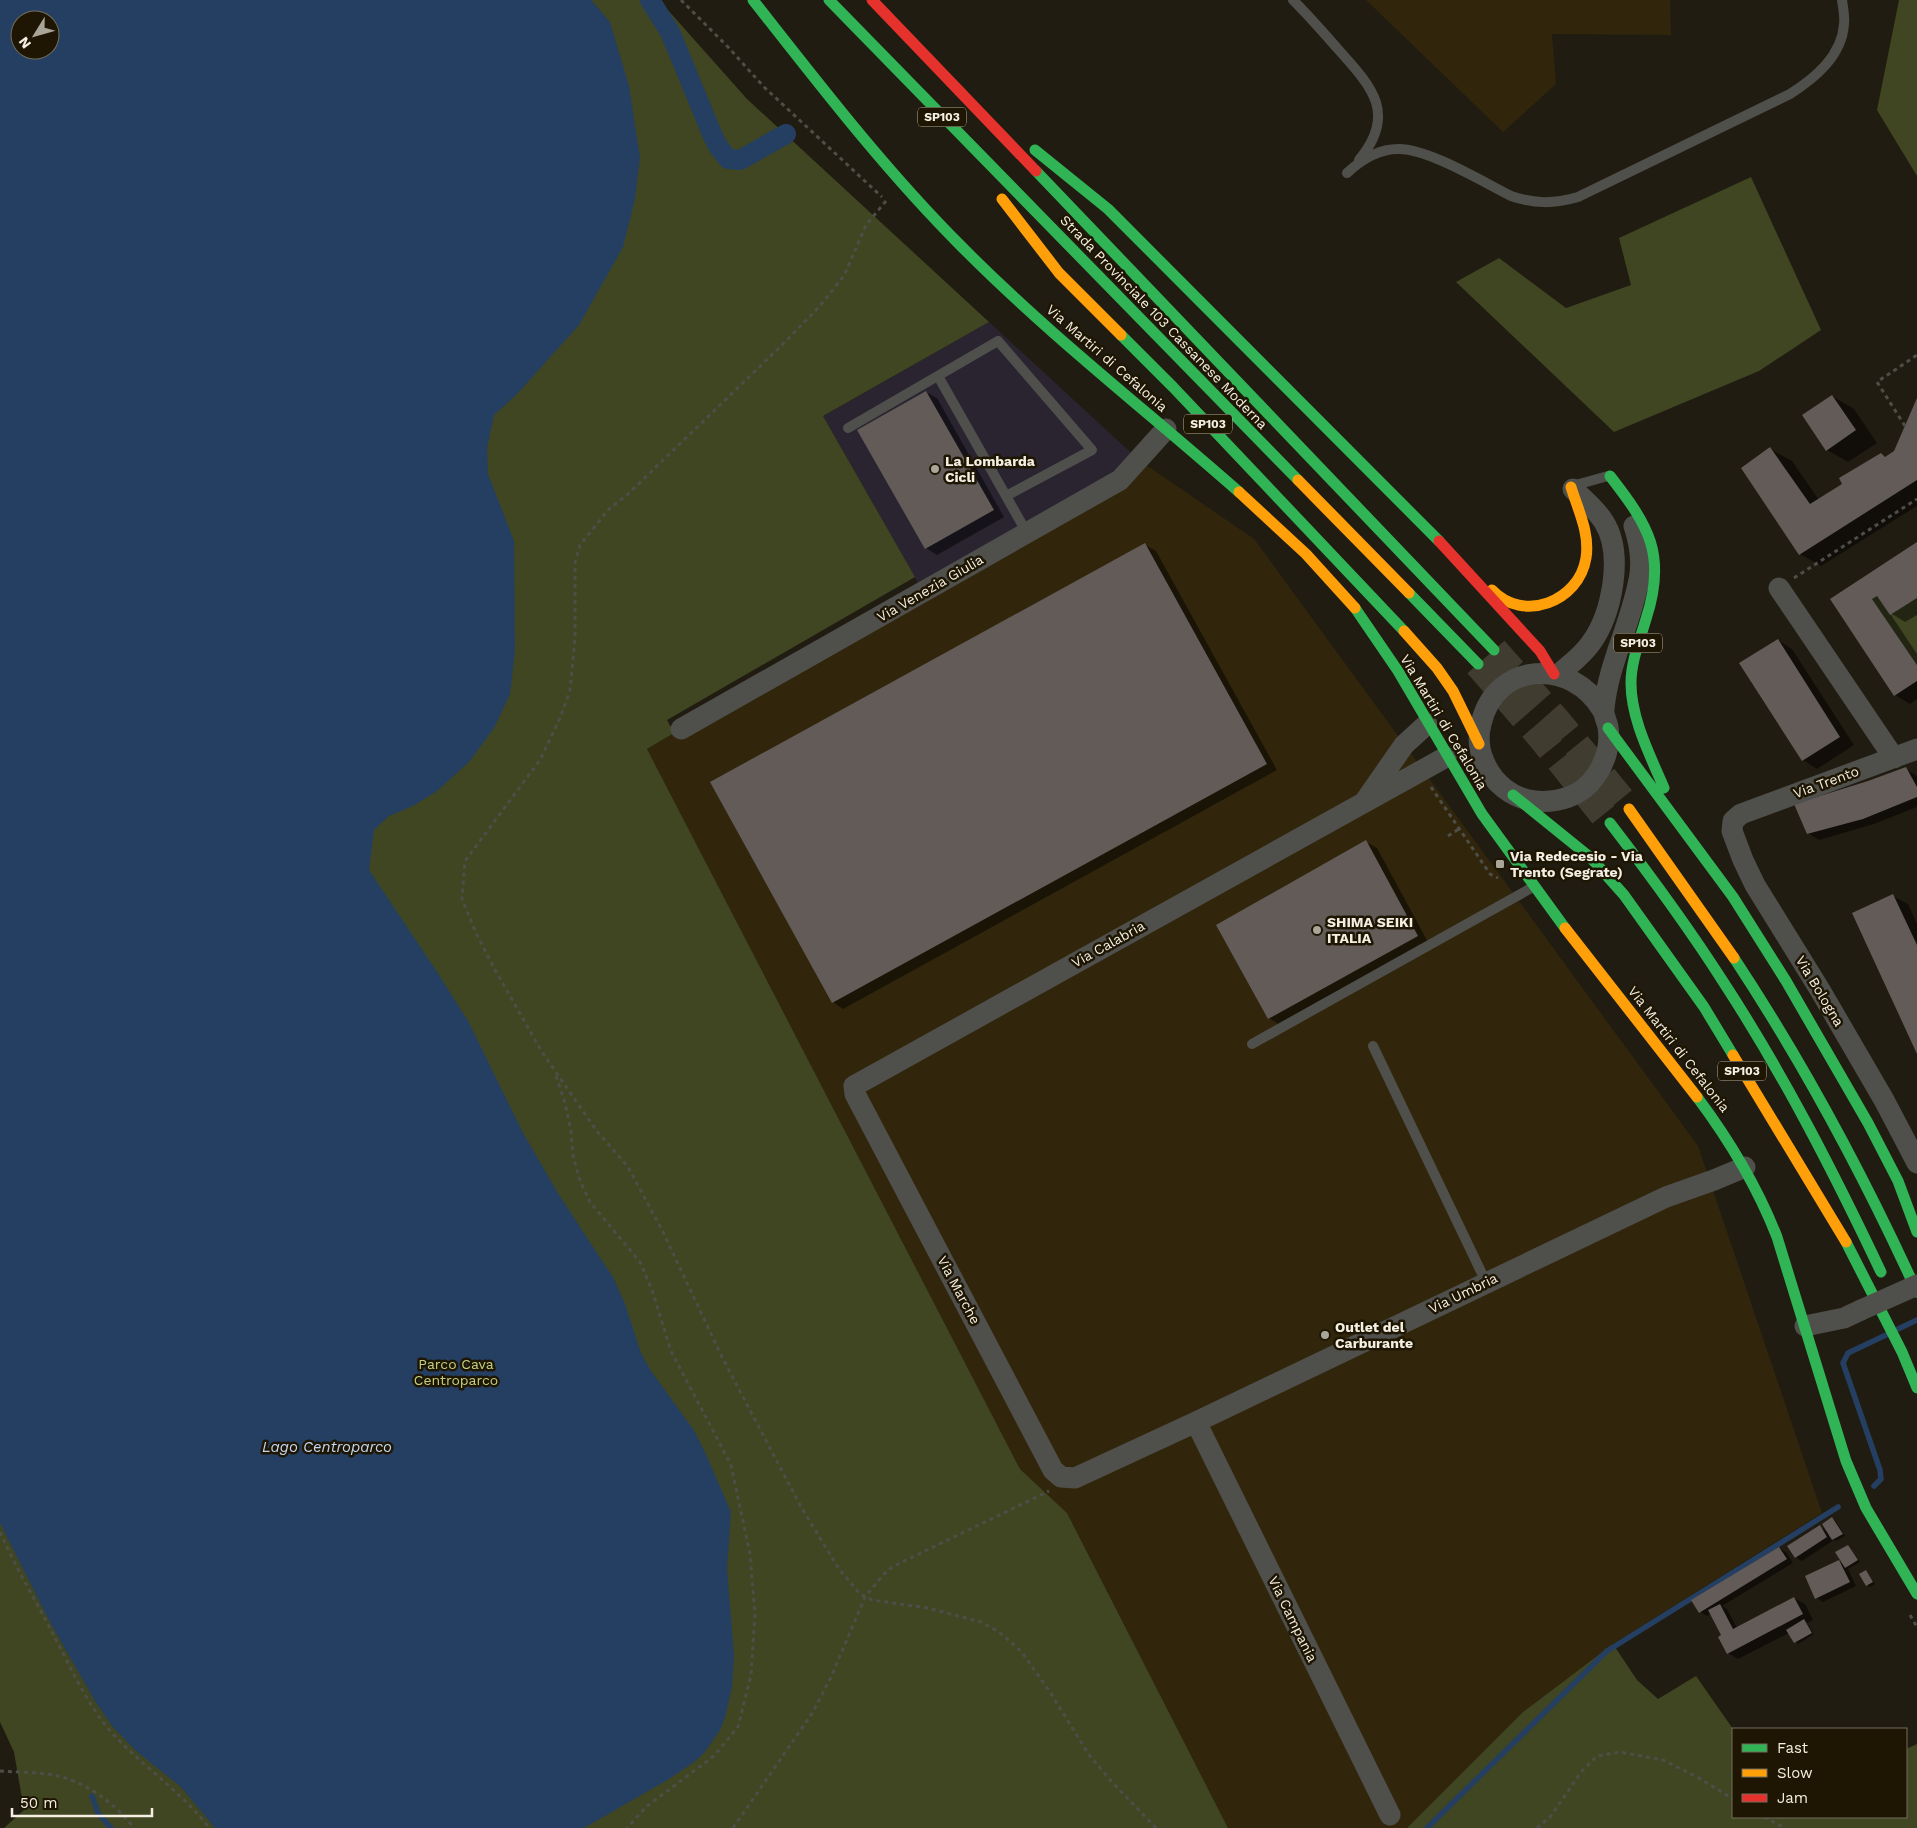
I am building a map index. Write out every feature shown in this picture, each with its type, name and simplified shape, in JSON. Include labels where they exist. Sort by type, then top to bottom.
[{"type":"main road","name":"Via Martiri di Cefalonia","points":[[753,0],[890,170],[959,245],[1048,328],[1278,526],[1344,595],[1390,659],[1446,758],[1482,813],[1534,886],[1723,1131],[1745,1167],[1772,1224],[1838,1438],[1854,1482],[1881,1534],[1917,1594]]},
{"type":"main road","name":"Strada Provinciale 103 Cassanese Moderna","points":[[829,0],[1478,664]]},
{"type":"main road","name":"Strada Provinciale 103 Cassanese Moderna","points":[[872,0],[1134,276],[1494,650]]},
{"type":"main road","name":"SP103","points":[[954,85],[1108,209],[1448,550],[1540,651],[1556,674]]},
{"type":"main road","name":"SP103","points":[[932,106],[1059,273],[1173,387],[1390,614],[1437,668],[1453,691],[1479,744]]},
{"type":"main road","name":"SP103","points":[[1610,476],[1626,495],[1650,532],[1655,553],[1656,578],[1652,598],[1634,654],[1631,682],[1632,698],[1638,721],[1675,817]]},
{"type":"main road","name":"SP103","points":[[1448,550],[1504,600],[1518,605],[1533,606],[1555,601],[1574,587],[1582,575],[1586,562],[1587,543],[1571,487]]},
{"type":"main road","name":"SP103","points":[[1606,720],[1732,897],[1786,981],[1868,1122],[1898,1181],[1917,1232]]},
{"type":"main road","name":"SP103","points":[[1513,795],[1591,858],[1624,895],[1704,1007],[1848,1246],[1902,1352],[1917,1388]]},
{"type":"main road","points":[[1629,809],[1704,913],[1784,1038],[1855,1164],[1898,1249],[1917,1292]]},
{"type":"main road","name":"SP103","points":[[1610,823],[1697,942],[1761,1042],[1818,1144],[1896,1305]]},
{"type":"street","name":"Via Venezia Giulia","points":[[681,729],[1120,480],[1166,429]]},
{"type":"street","points":[[1606,720],[1598,702],[1586,689],[1572,680],[1556,674],[1528,675],[1502,688],[1491,700],[1483,715],[1479,732],[1479,744],[1483,760],[1491,776],[1513,795],[1530,801],[1547,802],[1565,799],[1581,791],[1594,778],[1603,763],[1608,746],[1606,720],[1613,668],[1637,588],[1640,561],[1639,541],[1626,504],[1610,476]]},
{"type":"street","points":[[1556,674],[1587,649],[1601,627],[1609,601],[1614,561],[1613,541],[1605,523],[1600,515],[1571,487]]},
{"type":"street","points":[[1779,588],[1894,758]]},
{"type":"street","name":"Via Calabria","points":[[1364,802],[1404,745],[1427,724]]},
{"type":"street","name":"Via Trento","points":[[1736,817],[1917,749]]},
{"type":"street","name":"Via Calabria","points":[[854,1088],[856,1084],[1446,758]]},
{"type":"street","name":"Via Bologna","points":[[1736,817],[1732,825],[1735,840],[1755,885],[1820,990],[1884,1100],[1917,1163]]},
{"type":"street","name":"Via Marche","points":[[854,1088],[1053,1470],[1061,1477],[1075,1478]]},
{"type":"street","name":"Via Umbria","points":[[1075,1478],[1666,1197],[1745,1167]]},
{"type":"street","points":[[1804,1326],[1844,1318],[1917,1285]]},
{"type":"street","name":"Via Campania","points":[[1196,1422],[1390,1815]]},
{"type":"lane","points":[[1296,1],[1362,76],[1374,95],[1378,109],[1375,139],[1350,170],[1366,158],[1382,152],[1398,149],[1409,150],[1430,156],[1511,196],[1548,203],[1578,196],[1790,94],[1806,84],[1824,68],[1838,47],[1845,23],[1842,0]]},
{"type":"lane","points":[[848,428],[998,341],[1092,450],[1006,496]]},
{"type":"lane","points":[[938,376],[1027,533]]},
{"type":"lane","points":[[1571,487],[1610,476]]},
{"type":"lane","points":[[1252,1044],[1534,886]]},
{"type":"lane","points":[[1372,1046],[1486,1282]]},
{"type":"path","points":[[681,0],[728,47],[764,87],[893,208]]},
{"type":"path","points":[[886,201],[866,225],[844,276],[819,307],[627,495],[609,509],[580,545],[575,563],[575,638],[570,690],[561,716],[540,760],[465,861],[462,879],[462,899],[476,933],[527,1029],[554,1072],[596,1130],[628,1167],[662,1230],[722,1358],[801,1507],[850,1584],[866,1597],[881,1602],[951,1612],[981,1622],[999,1632],[1021,1650],[1050,1692],[1089,1755],[1156,1828]]},
{"type":"path","points":[[1905,426],[1877,382],[1917,355]]},
{"type":"path","points":[[1779,588],[1917,499]]},
{"type":"path","points":[[1422,771],[1490,874],[1512,886],[1519,895]]},
{"type":"path","points":[[1448,836],[1459,829]]},
{"type":"path","points":[[554,1072],[565,1103],[571,1131],[573,1155],[580,1181],[590,1202],[640,1262],[652,1290],[671,1351],[731,1465],[750,1554],[755,1615],[751,1675],[738,1727],[714,1756],[646,1807],[627,1828]]},
{"type":"path","points":[[733,1828],[813,1712],[831,1677],[866,1597],[884,1574],[892,1567],[1075,1478]]},
{"type":"path","points":[[0,1532],[14,1563],[64,1656],[110,1730],[129,1750],[192,1806],[209,1828]]},
{"type":"path","points":[[1909,1613],[1917,1627]]},
{"type":"path","points":[[1537,1828],[1551,1816],[1581,1772],[1597,1756],[1620,1752],[1663,1760],[1699,1778],[1732,1798]]},
{"type":"path","points":[[0,1771],[48,1774],[79,1784],[107,1801],[134,1828]]},
{"type":"path","points":[[1766,1818],[1784,1828]]},
{"type":"shaded area","points":[[1366,0],[1670,0],[1671,35],[1552,34],[1556,84],[1503,132]]},
{"type":"shaded area","points":[[989,322],[1139,460],[923,592],[823,416]]},
{"type":"shaded area","points":[[1139,460],[1254,539],[1698,1146],[1822,1513],[1613,1644],[1523,1712],[1407,1828],[1228,1828],[1067,1513],[1020,1469],[647,749]]},
{"type":"green space","name":"Lago Centroparco","points":[[0,0],[659,0],[747,99],[989,322],[823,416],[915,577],[667,720],[674,733],[647,749],[1020,1469],[1067,1513],[1228,1828],[4,1828],[24,1810],[14,1752],[0,1722]]},
{"type":"green space","points":[[1899,0],[1917,0],[1917,176],[1877,110]]},
{"type":"green space","points":[[1751,177],[1821,330],[1759,371],[1614,432],[1456,282],[1499,258],[1566,308],[1631,285],[1619,238]]},
{"type":"green space","points":[[1877,596],[1890,614],[1917,598],[1917,665],[1872,599]]},
{"type":"green space","points":[[1613,1644],[1637,1680],[1658,1699],[1696,1676],[1732,1728],[1732,1818],[1907,1818],[1907,1749],[1917,1744],[1917,1828],[1407,1828],[1523,1712]]},
{"type":"water","name":"Lago Centroparco","points":[[0,0],[591,0],[610,22],[629,86],[640,157],[635,199],[623,247],[579,325],[517,394],[494,415],[487,448],[488,474],[514,541],[515,651],[510,694],[494,728],[469,762],[437,791],[413,806],[389,816],[374,830],[369,870],[468,1021],[523,1133],[559,1195],[614,1279],[625,1304],[641,1353],[651,1371],[693,1429],[731,1512],[727,1568],[734,1656],[732,1687],[725,1717],[720,1730],[704,1753],[694,1762],[669,1779],[584,1828],[215,1828],[181,1787],[136,1751],[112,1726],[95,1701],[51,1624],[0,1523]]},
{"type":"building","points":[[926,391],[994,510],[925,549],[857,430]]},
{"type":"building","points":[[1832,395],[1856,430],[1826,451],[1802,415]]},
{"type":"building","points":[[1917,398],[1917,480],[1799,555],[1741,468],[1770,447],[1810,504],[1842,484],[1839,478],[1881,453],[1885,457],[1894,451]]},
{"type":"building","points":[[1917,542],[1917,598],[1890,615],[1877,596],[1872,599],[1917,665],[1917,681],[1894,696],[1830,599]]},
{"type":"building","points":[[1145,543],[1267,764],[832,1003],[710,782]]},
{"type":"building","points":[[1778,639],[1840,737],[1802,761],[1739,663]]},
{"type":"building","points":[[1906,767],[1917,787],[1917,797],[1863,819],[1807,834],[1794,804]]},
{"type":"building","name":"SHIMA SEIKI ITALIA","points":[[1366,840],[1418,936],[1268,1019],[1216,925]]},
{"type":"building","points":[[1893,894],[1917,945],[1917,1054],[1852,913]]},
{"type":"building","points":[[1832,1517],[1843,1534],[1832,1540],[1822,1524]]},
{"type":"building","points":[[1820,1525],[1827,1537],[1795,1558],[1787,1546]]},
{"type":"building","points":[[1848,1545],[1858,1560],[1845,1568],[1835,1552]]},
{"type":"building","points":[[1779,1547],[1787,1559],[1699,1613],[1691,1600]]},
{"type":"building","points":[[1839,1560],[1850,1582],[1815,1599],[1805,1576]]},
{"type":"building","points":[[1866,1570],[1873,1582],[1866,1586],[1859,1574]]},
{"type":"building","points":[[1794,1597],[1803,1614],[1727,1654],[1718,1637],[1721,1635],[1708,1610],[1720,1604],[1733,1629]]},
{"type":"building","points":[[1804,1619],[1812,1633],[1794,1643],[1786,1630]]},
{"type":"waterway","points":[[650,0],[670,32],[712,134],[728,159],[740,160],[786,134]]},
{"type":"waterway","points":[[1898,1329],[1917,1320]]},
{"type":"waterway","points":[[1874,1486],[1881,1479],[1880,1470],[1843,1363],[1848,1353],[1886,1335]]},
{"type":"waterway","points":[[1427,1828],[1607,1651],[1838,1507]]},
{"type":"waterway","points":[[92,1796],[98,1813],[111,1828]]},
{"type":"tunnel","points":[[1494,650],[1558,722],[1629,809]]},
{"type":"tunnel","points":[[1478,664],[1541,737],[1610,823]]},
{"type":"traffic: fast","points":[[753,0],[879,157],[961,246],[1063,341],[1239,492]]},
{"type":"traffic: fast","points":[[829,0],[1298,480]]},
{"type":"traffic: fast","points":[[1035,150],[1108,209],[1439,541]]},
{"type":"traffic: fast","points":[[1036,171],[1494,650]]},
{"type":"traffic: fast","points":[[1121,335],[1173,387],[1404,631]]},
{"type":"traffic: fast","points":[[1610,476],[1635,510],[1644,526],[1654,559],[1655,577],[1652,597],[1634,659],[1631,683],[1634,710],[1638,723],[1647,750],[1664,788]]},
{"type":"traffic: fast","points":[[1409,593],[1478,664]]},
{"type":"traffic: fast","points":[[1355,608],[1398,671],[1482,814],[1565,928]]},
{"type":"traffic: fast","points":[[1608,728],[1733,897],[1786,981],[1868,1123],[1898,1181],[1917,1232]]},
{"type":"traffic: fast","points":[[1513,795],[1591,858],[1624,895],[1704,1007],[1733,1055]]},
{"type":"traffic: fast","points":[[1610,823],[1711,962],[1746,1018],[1788,1089],[1881,1272]]},
{"type":"traffic: fast","points":[[1734,958],[1785,1039],[1832,1121],[1876,1206],[1917,1292]]},
{"type":"traffic: fast","points":[[1697,1097],[1721,1130],[1742,1164],[1769,1218],[1777,1237],[1846,1461],[1866,1508],[1917,1594]]},
{"type":"traffic: fast","points":[[1846,1242],[1902,1352],[1917,1388]]},
{"type":"traffic: slow","points":[[1002,199],[1059,273],[1121,335]]},
{"type":"traffic: slow","points":[[1298,480],[1409,593]]},
{"type":"traffic: slow","points":[[1492,590],[1505,600],[1519,605],[1534,606],[1548,603],[1561,596],[1573,586],[1581,573],[1587,549],[1583,522],[1571,487]]},
{"type":"traffic: slow","points":[[1239,492],[1306,554],[1355,608]]},
{"type":"traffic: slow","points":[[1404,631],[1437,668],[1453,691],[1479,744]]},
{"type":"traffic: slow","points":[[1629,809],[1734,958]]},
{"type":"traffic: slow","points":[[1565,928],[1697,1097]]},
{"type":"traffic: slow","points":[[1733,1055],[1846,1242]]},
{"type":"traffic: jam","points":[[872,0],[1036,171]]},
{"type":"traffic: jam","points":[[1439,541],[1540,651],[1554,674]]},
{"type":"place","name":"La Lombarda Cicli","points":[[935,469]]},
{"type":"place","name":"Via Redecesio - Via Trento (Segrate)","points":[[1500,864]]},
{"type":"place","name":"SHIMA SEIKI ITALIA","points":[[1317,930]]},
{"type":"place","name":"Outlet del Carburante","points":[[1325,1335]]},
{"type":"park label","name":"Parco Cava Centroparco","points":[[456,1372]]}]
